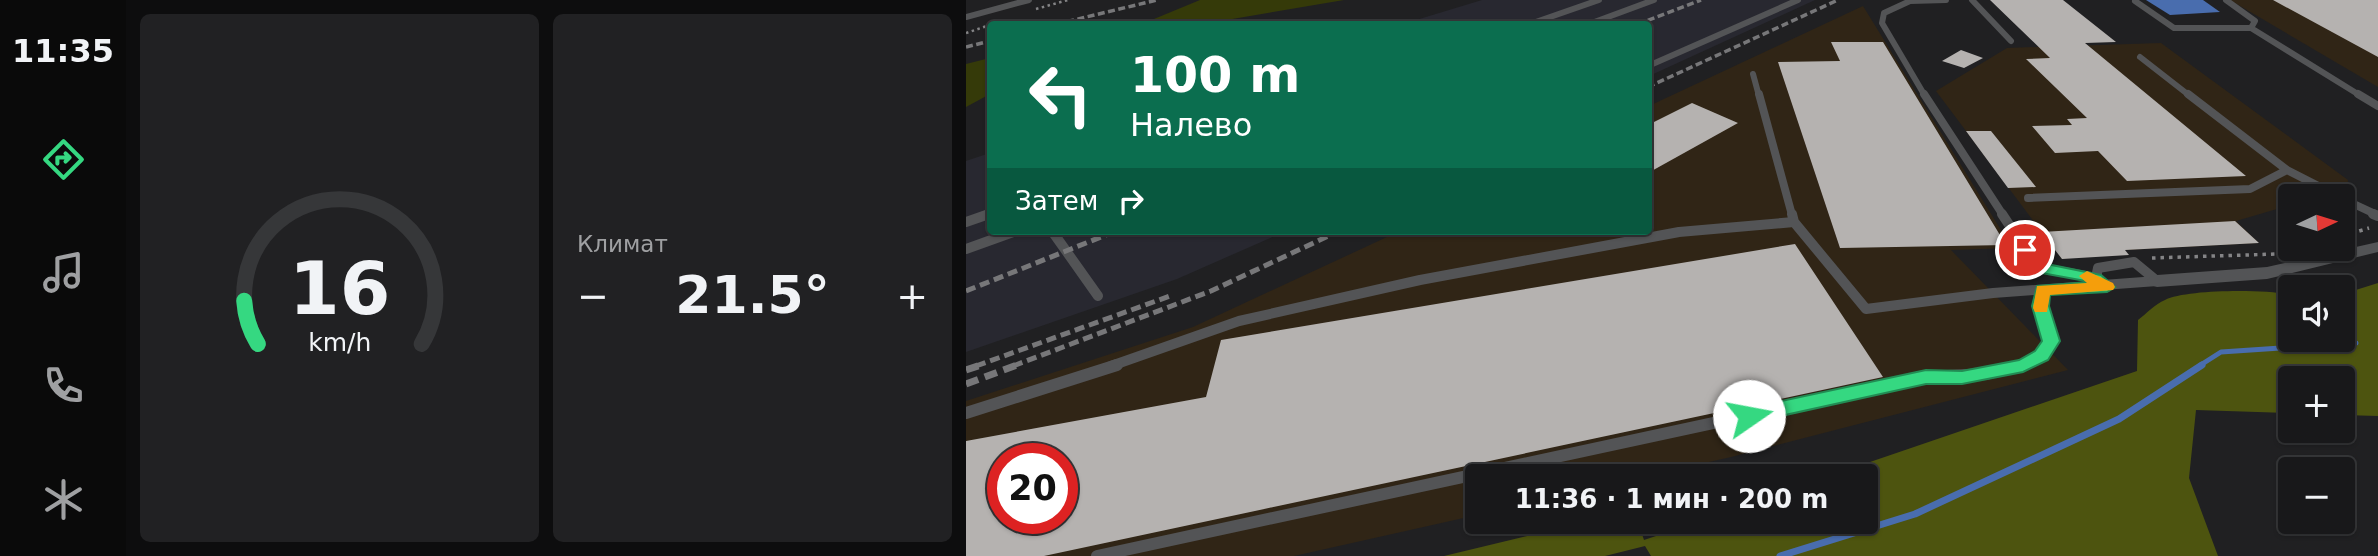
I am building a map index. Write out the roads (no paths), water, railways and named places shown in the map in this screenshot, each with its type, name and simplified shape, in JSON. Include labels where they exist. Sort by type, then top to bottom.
[{"type":"street","points":[[2356,250],[2378,247]]},
{"type":"street","points":[[2157,281],[2267,273],[2309,261]]},
{"type":"lane","points":[[966,17],[1029,0]]},
{"type":"lane","points":[[1539,21],[1599,0]]},
{"type":"lane","points":[[1597,21],[1654,0]]},
{"type":"lane","points":[[1652,64],[1798,0]]},
{"type":"lane","points":[[1946,0],[1910,1],[1884,13],[1882,23],[1904,63],[2037,267],[2096,278],[2107,287]]},
{"type":"lane","points":[[1972,0],[2011,41]]},
{"type":"lane","points":[[2226,0],[2255,20],[2251,28]]},
{"type":"lane","points":[[2135,1],[2174,28],[2251,28],[2378,106]]},
{"type":"lane","points":[[2140,57],[2287,170],[2314,184]]},
{"type":"lane","points":[[1753,74],[1794,222],[1866,309],[1993,293],[2107,287],[2157,281]]},
{"type":"lane","points":[[2028,198],[2250,189],[2287,170]]},
{"type":"lane","points":[[2356,205],[2378,216]]},
{"type":"lane","points":[[966,222],[987,214]]},
{"type":"lane","points":[[966,413],[1130,360],[1239,321],[1420,280],[1679,232],[1794,222]]},
{"type":"lane","points":[[966,249],[1005,235]]},
{"type":"lane","points":[[1055,235],[1098,296]]},
{"type":"lane","points":[[2096,278],[2098,268],[2134,262],[2157,281]]},
{"type":"lane","points":[[1097,556],[1926,377],[1962,377],[2023,366],[2042,355],[2051,341],[2040,306],[2042,290]]},
{"type":"water","points":[[2146,0],[2203,0],[2220,12],[2170,15]]},
{"type":"waterway","points":[[2199,366],[2221,352],[2356,343]]},
{"type":"waterway","points":[[1780,556],[1915,514],[2119,419],[2202,365]]},
{"type":"railway","points":[[1070,21],[1157,0]]},
{"type":"railway","points":[[1646,21],[1701,0]]},
{"type":"railway","points":[[1652,85],[1838,0]]},
{"type":"railway","points":[[966,47],[987,42]]},
{"type":"railway","points":[[966,291],[1106,235]]},
{"type":"railway","points":[[1013,366],[1211,291],[1330,235]]},
{"type":"railway","points":[[976,366],[1170,296]]},
{"type":"railway","points":[[966,370],[981,365]]},
{"type":"railway","points":[[966,384],[1017,365]]}]
